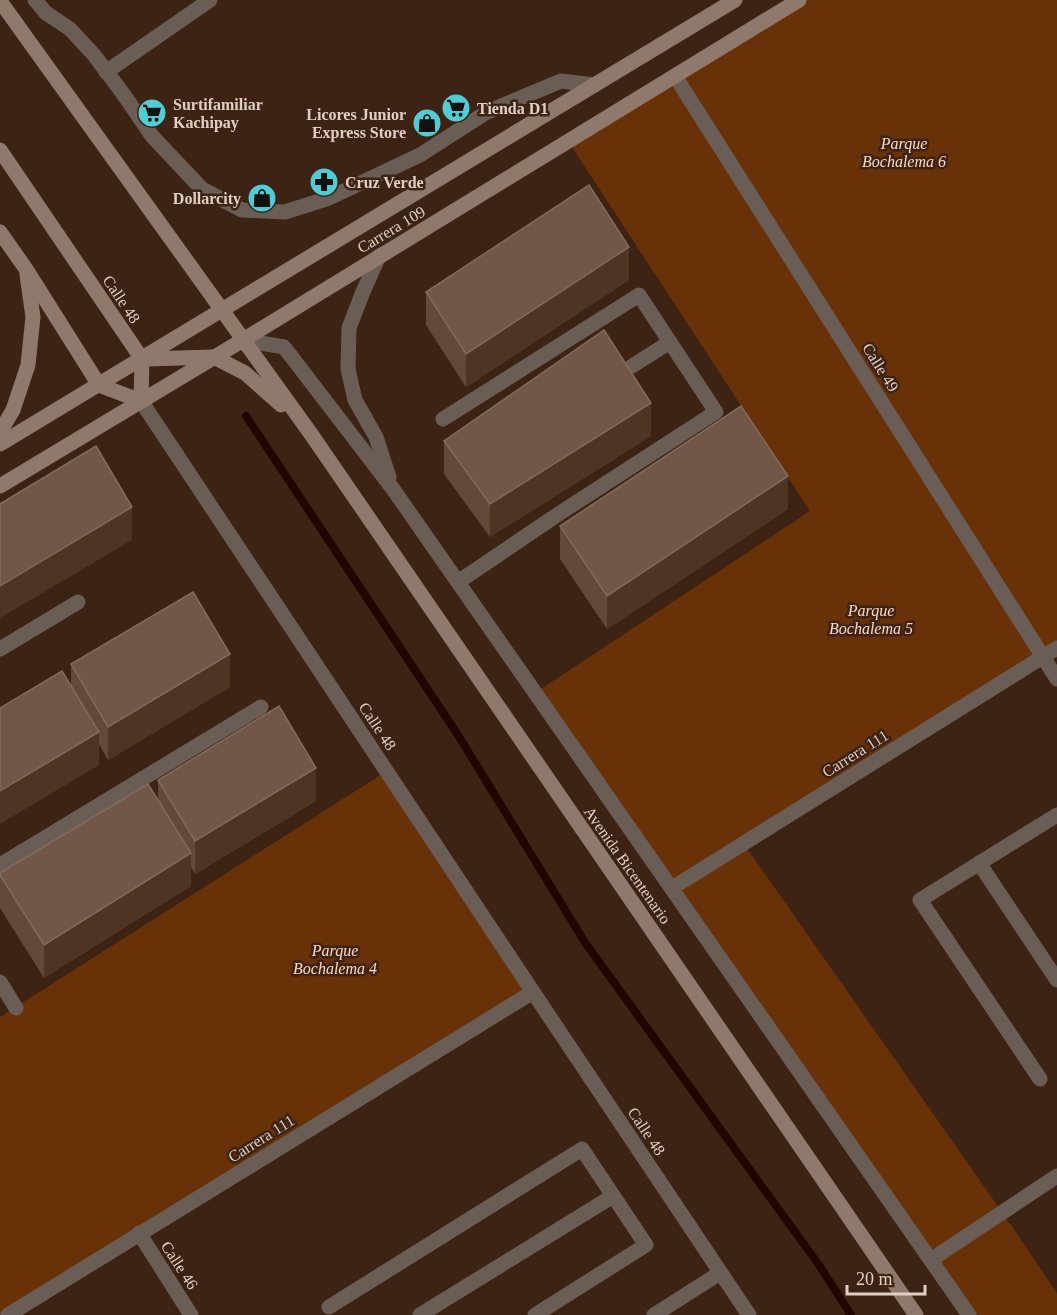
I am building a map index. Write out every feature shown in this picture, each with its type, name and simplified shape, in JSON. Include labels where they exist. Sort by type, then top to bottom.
[{"type":"main road","name":"Carrera 109","points":[[0,444],[735,0]]},
{"type":"main road","name":"Carrera 109","points":[[0,486],[799,0]]},
{"type":"main road","points":[[0,1],[243,340]]},
{"type":"main road","name":"Calle 48","points":[[0,150],[142,359]]},
{"type":"main road","points":[[0,232],[99,384],[141,401],[142,359]]},
{"type":"main road","points":[[0,432],[13,411],[28,365],[33,317],[26,269]]},
{"type":"main road","name":"Avenida Bicentenario","points":[[243,340],[311,434],[916,1315]]},
{"type":"main road","name":"Avenida Bicentenario","points":[[142,359],[214,357],[245,373],[311,434]]},
{"type":"street","points":[[35,0],[46,13],[70,29],[94,55],[152,136],[202,189],[242,210],[285,212],[329,198],[420,155],[487,112],[561,81],[595,85]]},
{"type":"street","points":[[106,72],[210,0]]},
{"type":"street","name":"Calle 49","points":[[675,76],[1057,679]]},
{"type":"street","points":[[393,489],[376,437],[355,400],[348,369],[349,328],[380,256],[411,237]]},
{"type":"street","points":[[443,419],[639,295],[716,412],[458,582]]},
{"type":"street","points":[[243,340],[284,347],[393,489],[969,1315]]},
{"type":"street","points":[[632,366],[670,342]]},
{"type":"street","name":"Calle 48","points":[[141,401],[749,1315]]},
{"type":"street","points":[[0,649],[78,602]]},
{"type":"street","name":"Carrera 111","points":[[672,888],[1057,648]]},
{"type":"street","points":[[0,865],[261,706]]},
{"type":"street","points":[[1040,1079],[920,900],[1057,815]]},
{"type":"street","points":[[979,863],[1057,980]]},
{"type":"street","points":[[0,982],[16,1008]]},
{"type":"street","name":"Carrera 111","points":[[8,1315],[533,992]]},
{"type":"street","points":[[328,1307],[582,1149],[646,1245],[535,1315]]},
{"type":"street","points":[[932,1259],[1057,1176]]},
{"type":"street","points":[[420,1315],[613,1196]]},
{"type":"street","name":"Calle 46","points":[[139,1233],[191,1315]]},
{"type":"street","points":[[654,1315],[720,1273]]},
{"type":"green space","points":[[799,0],[1057,0],[1057,648],[744,844],[1057,1293],[1057,1315],[969,1315],[535,693],[810,511],[568,141]]},
{"type":"green space","name":"Parque Bochalema 4","points":[[387,771],[533,992],[8,1315],[0,1315],[0,1017]]},
{"type":"building","points":[[589,185],[629,247],[466,354],[426,292]]},
{"type":"building","points":[[604,330],[651,403],[490,504],[444,441]]},
{"type":"building","points":[[741,406],[788,476],[607,596],[560,526]]},
{"type":"building","points":[[96,446],[132,507],[0,586],[0,504]]},
{"type":"building","points":[[193,592],[230,654],[108,727],[71,664]]},
{"type":"building","points":[[62,671],[99,732],[0,791],[0,708]]},
{"type":"building","points":[[279,706],[316,768],[195,841],[158,780]]},
{"type":"building","points":[[148,784],[191,853],[44,945],[0,873]]},
{"type":"waterway","points":[[246,416],[458,735],[586,944],[819,1265],[851,1315]]},
{"type":"place","name":"Tienda D1","points":[[456,108]]},
{"type":"place","name":"Surtifamiliar Kachipay","points":[[152,113]]},
{"type":"place","name":"Licores Junior Express Store","points":[[427,123]]},
{"type":"place","name":"Cruz Verde","points":[[324,182]]},
{"type":"place","name":"Dollarcity","points":[[262,198]]},
{"type":"park label","name":"Parque Bochalema 6","points":[[904,152]]},
{"type":"park label","name":"Parque Bochalema 5","points":[[871,619]]}]
